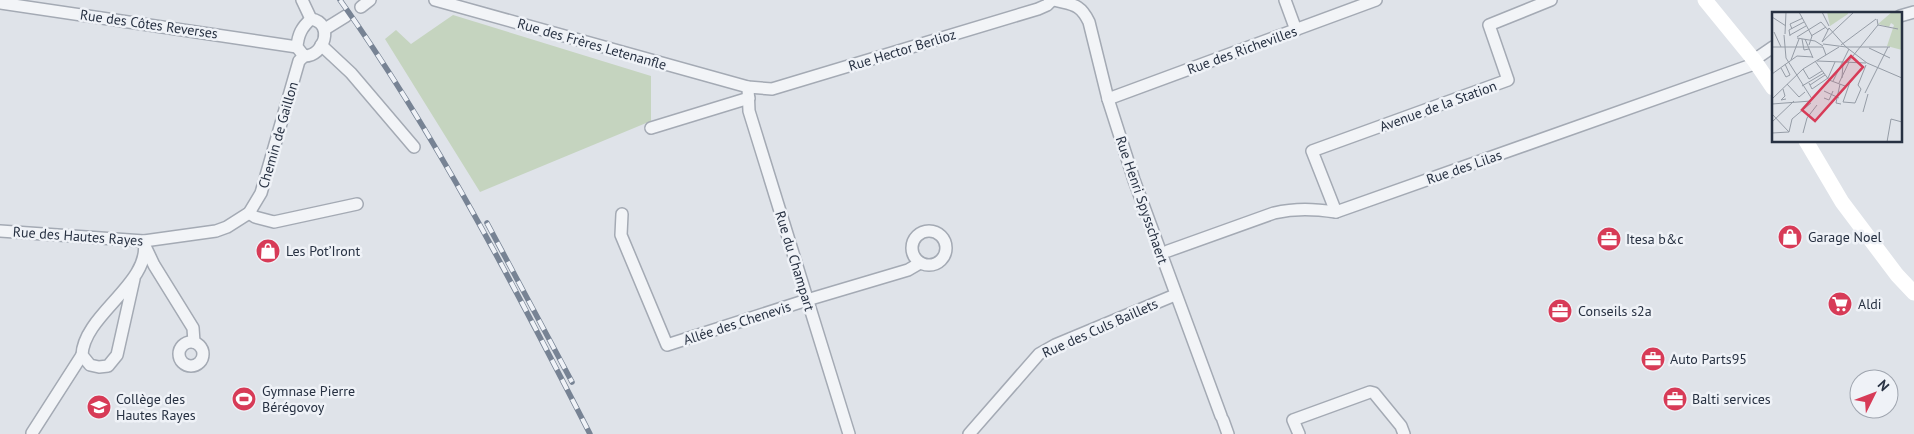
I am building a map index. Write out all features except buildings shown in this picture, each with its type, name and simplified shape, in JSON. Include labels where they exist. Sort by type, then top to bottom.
[{"type":"main road","points":[[1705,0],[1755,61],[1772,86]]},
{"type":"main road","points":[[1807,142],[1842,202],[1897,275],[1914,293]]},
{"type":"street","points":[[302,0],[311,20]]},
{"type":"street","points":[[361,7],[370,0]]},
{"type":"street","name":"Rue des Frères Letenanfle","points":[[435,0],[749,93]]},
{"type":"street","name":"Rue Hector Berlioz","points":[[651,128],[749,93],[772,90],[1038,9],[1053,0]]},
{"type":"street","name":"Rue Henri Spysschaert","points":[[1053,0],[1078,6],[1084,12],[1089,22],[1108,99],[1134,180],[1228,434]]},
{"type":"street","points":[[1285,0],[1296,30]]},
{"type":"street","name":"Rue des Richevilles","points":[[1108,99],[1376,0]]},
{"type":"street","name":"Avenue de la Station","points":[[1336,212],[1312,151],[1508,80],[1489,25],[1551,0]]},
{"type":"street","name":"Rue des Côtes Reverses","points":[[0,3],[300,51]]},
{"type":"street","points":[[325,29],[346,16]]},
{"type":"street","points":[[311,20],[318,20],[325,29],[326,36],[315,54],[310,56],[300,51],[301,30],[311,20]]},
{"type":"street","points":[[321,46],[351,73],[414,147]]},
{"type":"street","name":"Rue des Lilas","points":[[1168,251],[1274,213],[1292,209],[1336,212],[1755,61],[1772,49]]},
{"type":"street","name":"Chemin de Gaillon","points":[[249,213],[261,193],[299,61],[300,51]]},
{"type":"street","name":"Rue du Champart","points":[[749,93],[749,111],[849,434]]},
{"type":"street","points":[[249,213],[264,220],[274,222],[357,204]]},
{"type":"street","name":"Rue des Hautes Rayes","points":[[0,231],[144,244],[227,227],[249,213]]},
{"type":"street","name":"Allée des Chenevis","points":[[622,214],[621,235],[667,345],[908,270],[920,263]]},
{"type":"street","points":[[32,433],[82,355],[82,344],[110,304],[140,270],[144,244]]},
{"type":"street","points":[[144,244],[154,265],[193,328],[194,342]]},
{"type":"street","points":[[82,355],[90,365],[99,367],[108,366],[117,355],[134,279]]},
{"type":"street","name":"Rue des Culs Baillets","points":[[969,434],[1039,354],[1055,345],[1175,295]]},
{"type":"street","points":[[1299,434],[1294,420],[1370,392],[1374,393],[1401,426],[1404,434]]},
{"type":"green space","points":[[453,15],[651,76],[651,121],[480,192],[385,39],[396,30],[411,44]]},
{"type":"railway","points":[[340,0],[409,104],[442,158],[533,323],[590,434]]},
{"type":"railway","points":[[487,223],[572,382]]},
{"type":"place","name":"Garage Noel","points":[[1790,237]]},
{"type":"place","name":"Itesa b&c","points":[[1609,239]]},
{"type":"place","name":"Les Pot’Iront","points":[[268,251]]},
{"type":"place","name":"Aldi","points":[[1840,304]]},
{"type":"place","name":"Conseils s2a","points":[[1560,311]]},
{"type":"place","name":"Auto Parts95","points":[[1653,359]]},
{"type":"place","name":"Gymnase Pierre Bérégovoy","points":[[244,399]]},
{"type":"place","name":"Balti services","points":[[1675,399]]},
{"type":"place","name":"Collège des Hautes Rayes","points":[[99,407]]}]
